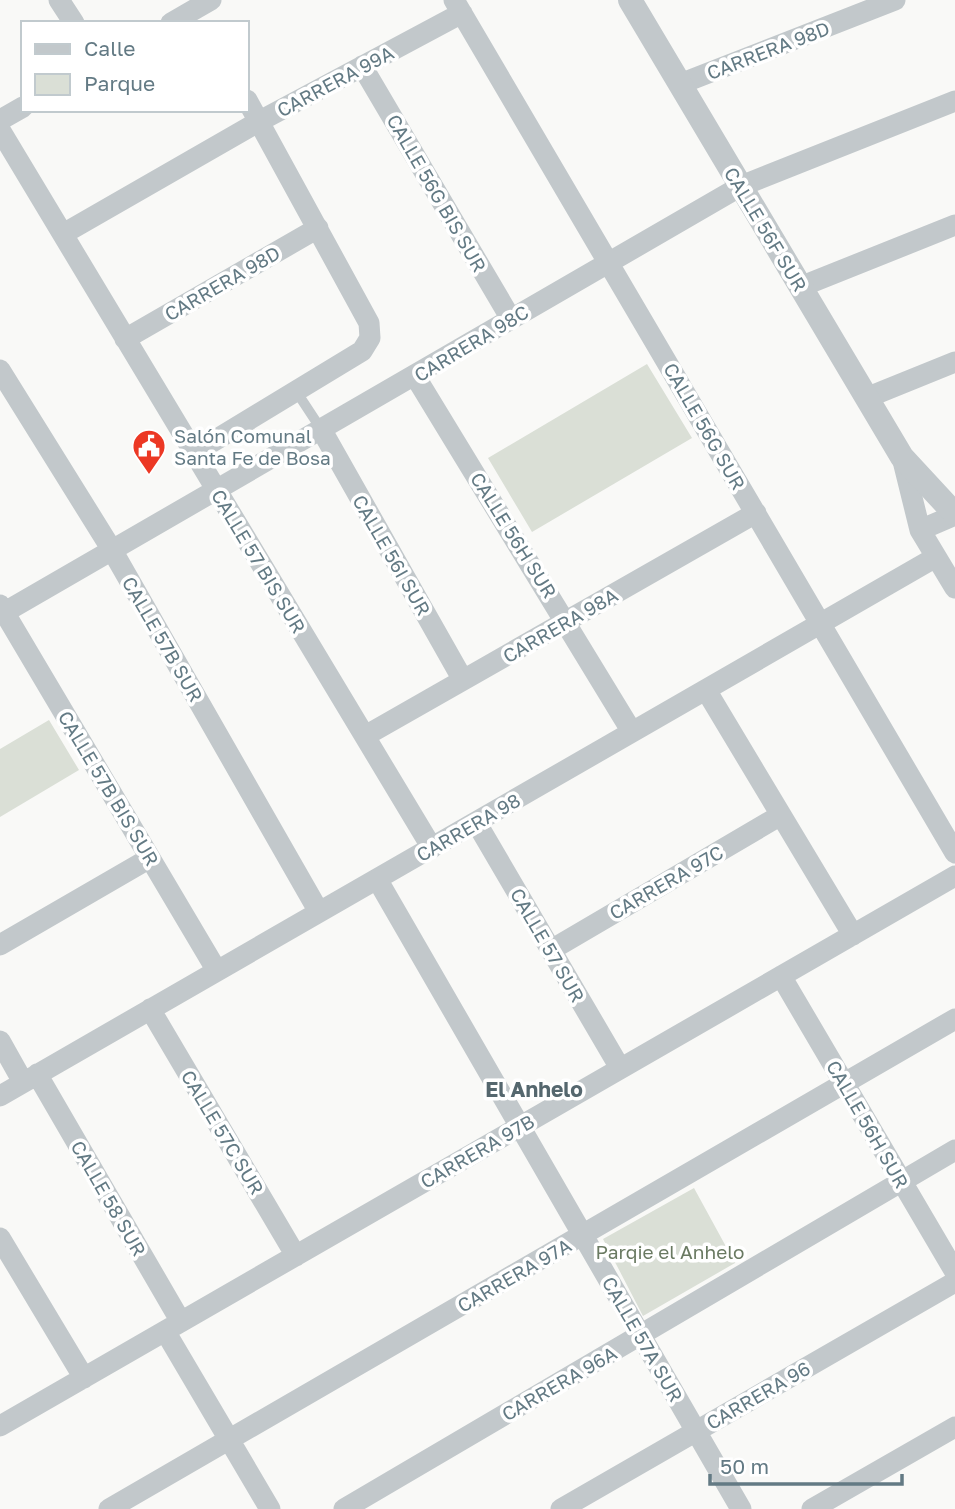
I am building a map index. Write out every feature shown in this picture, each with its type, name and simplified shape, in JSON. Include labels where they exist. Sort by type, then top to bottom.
[{"type":"street","points":[[59,0],[73,21]]},
{"type":"street","name":"CALLE 56F SUR","points":[[630,0],[902,457],[955,514]]},
{"type":"street","name":"CARRERA 98D","points":[[680,85],[895,0]]},
{"type":"street","name":"CARRERA 99A","points":[[63,234],[258,122],[362,66],[458,6]]},
{"type":"street","name":"CALLE 56G SUR","points":[[458,6],[955,853]]},
{"type":"street","points":[[175,21],[202,8]]},
{"type":"street","name":"CALLE 56G BIS SUR","points":[[362,66],[511,319]]},
{"type":"street","name":"CARRERA 98C","points":[[1,611],[415,376],[741,186],[955,100]]},
{"type":"street","points":[[194,453],[362,351],[370,338],[369,323],[248,102]]},
{"type":"street","points":[[0,120],[21,108]]},
{"type":"street","name":"CALLE 57 BIS SUR","points":[[0,130],[432,848]]},
{"type":"street","points":[[800,287],[955,225]]},
{"type":"street","name":"CARRERA 98D","points":[[125,339],[318,228]]},
{"type":"street","points":[[866,398],[955,362]]},
{"type":"street","name":"CALLE 57B SUR","points":[[0,370],[112,550],[319,912]]},
{"type":"street","name":"CALLE 56H SUR","points":[[415,376],[567,621],[632,732]]},
{"type":"street","name":"CALLE 56I SUR","points":[[321,429],[463,680]]},
{"type":"street","name":"CALLE 56F SUR","points":[[902,457],[920,530],[955,588]]},
{"type":"street","name":"CARRERA 98A","points":[[365,736],[755,513]]},
{"type":"street","points":[[920,530],[955,514]]},
{"type":"street","name":"CARRERA 98","points":[[0,1096],[936,557]]},
{"type":"street","name":"CALLE 57B BIS SUR","points":[[1,611],[217,971]]},
{"type":"street","points":[[706,690],[853,934]]},
{"type":"street","name":"CARRERA 97C","points":[[551,950],[781,815]]},
{"type":"street","name":"CALLE 57 SUR","points":[[476,822],[620,1068]]},
{"type":"street","points":[[0,945],[150,858]]},
{"type":"street","name":"CARRERA 97B","points":[[0,1426],[955,876]]},
{"type":"street","name":"CALLE 57A SUR","points":[[377,879],[741,1509]]},
{"type":"street","name":"CALLE 56H SUR","points":[[781,976],[955,1272]]},
{"type":"street","name":"CALLE 57C SUR","points":[[150,1009],[296,1255]]},
{"type":"street","name":"CARRERA 97A","points":[[109,1509],[955,1019]]},
{"type":"street","name":"CALLE 58 SUR","points":[[0,1041],[30,1078],[173,1326],[229,1440],[270,1509]]},
{"type":"street","name":"CARRERA 96A","points":[[344,1509],[955,1150]]},
{"type":"street","points":[[0,1238],[7,1267],[83,1378]]},
{"type":"street","name":"CARRERA 96","points":[[561,1509],[955,1282]]},
{"type":"street","points":[[812,1509],[955,1427]]},
{"type":"lane","points":[[296,391],[321,429]]},
{"type":"green space","points":[[647,364],[692,438],[532,532],[488,458]]},
{"type":"green space","points":[[49,720],[79,770],[0,817],[0,749]]},
{"type":"green space","name":"Parqie el Anhelo","points":[[694,1188],[735,1263],[643,1316],[603,1239]]},
{"type":"place","name":"Salón Comunal Santa Fe de Bosa","points":[[149,476]]},
{"type":"district","name":"El Anhelo","points":[[534,1089]]}]
